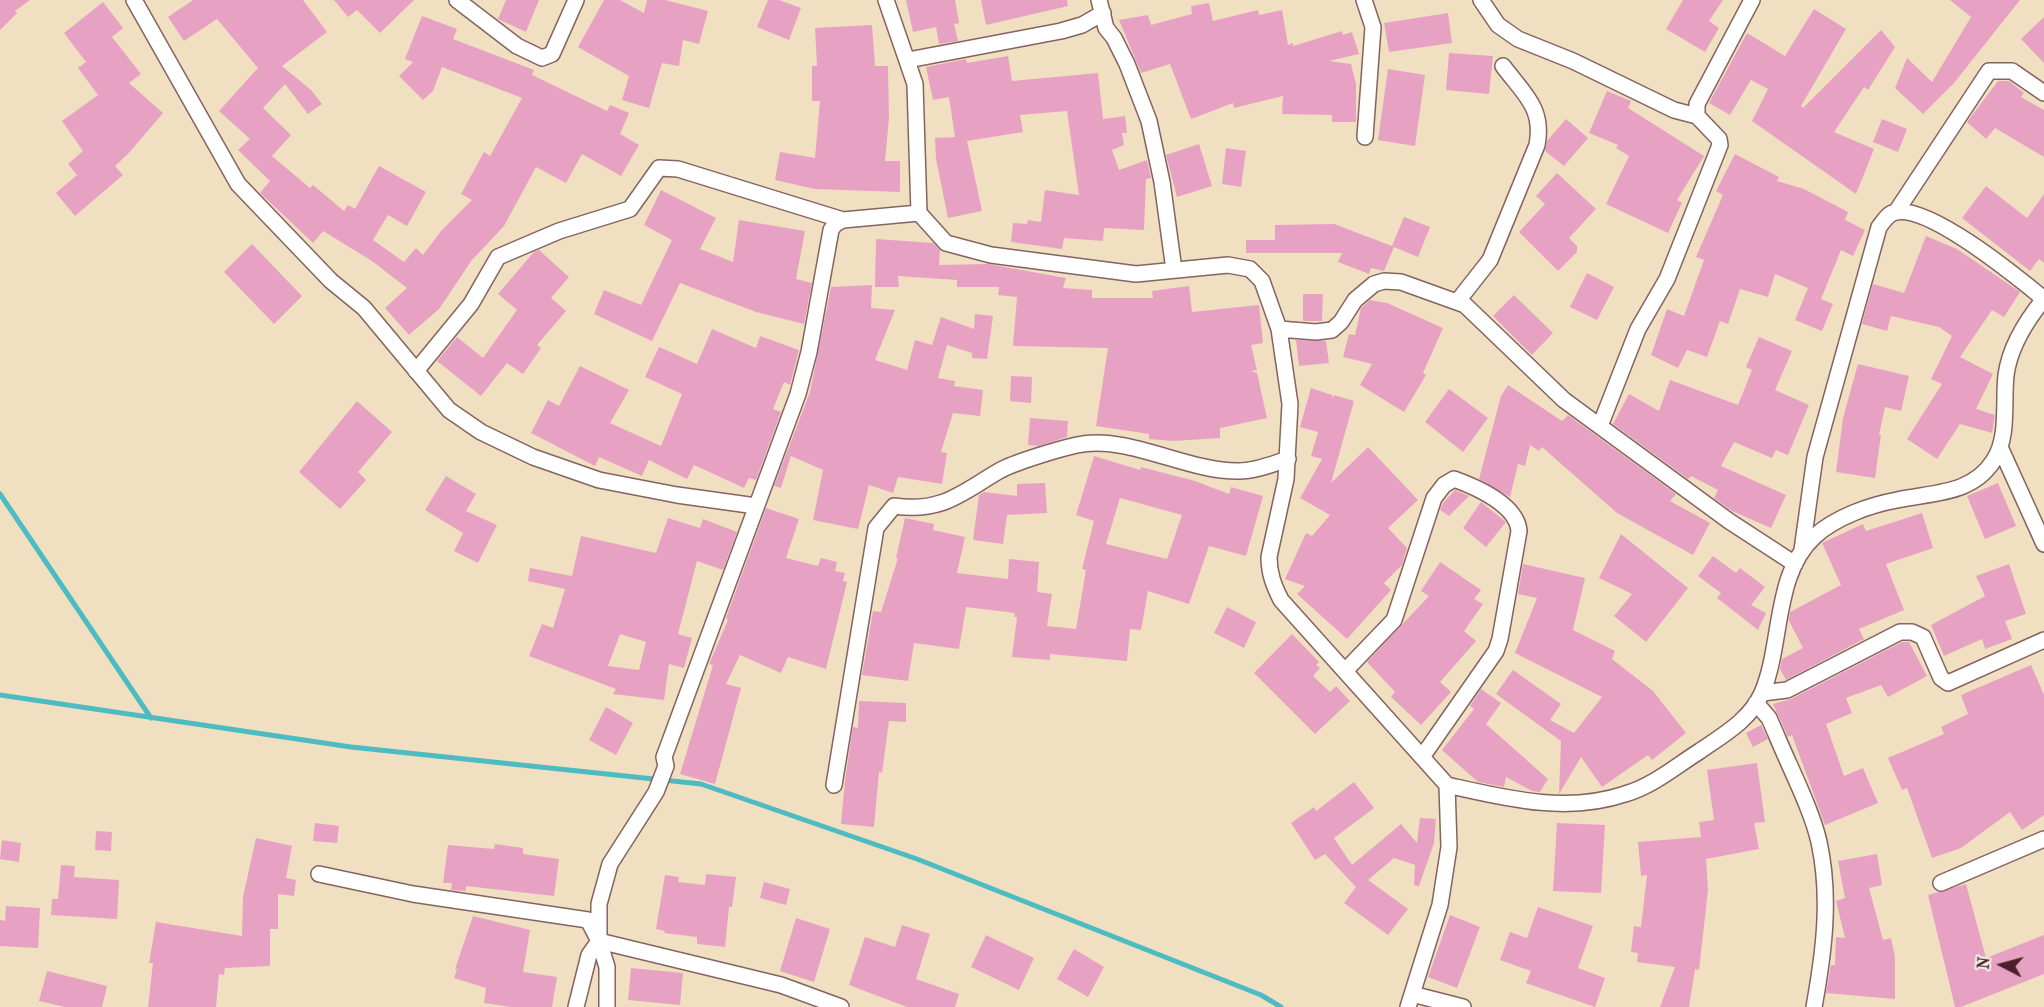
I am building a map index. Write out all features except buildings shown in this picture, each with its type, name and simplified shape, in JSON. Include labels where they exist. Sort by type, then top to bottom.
[{"type":"street","points":[[134,0],[238,184],[331,281],[364,308],[449,410],[481,432],[533,457],[599,480],[677,495],[756,506]]},
{"type":"street","points":[[457,0],[517,45],[542,58],[552,54],[576,0]]},
{"type":"street","points":[[886,0],[915,84],[919,213],[946,243],[991,255],[1136,274],[1228,265],[1250,269],[1262,281],[1279,329],[1290,404],[1286,479],[1269,557],[1269,571],[1281,600],[1447,785],[1502,798],[1548,804],[1589,802],[1625,794],[1651,783],[1731,730],[1759,698],[1789,580],[1798,557],[1815,457],[1879,227],[1888,215],[1896,212],[1989,71],[2012,71],[2044,93]]},
{"type":"street","points":[[1364,0],[1373,27],[1365,137]]},
{"type":"street","points":[[1481,0],[1498,25],[1518,39],[1573,61],[1674,110],[1697,116],[1719,139],[1720,145],[1667,279],[1638,329],[1600,426]]},
{"type":"street","points":[[1697,116],[1697,104],[1752,0]]},
{"type":"street","points":[[908,60],[1061,31],[1082,25],[1101,7]]},
{"type":"street","points":[[1101,7],[1106,28],[1114,38],[1127,64],[1149,121],[1162,182],[1173,270]]},
{"type":"street","points":[[1457,302],[1490,260],[1537,145],[1540,127],[1537,112],[1503,66]]},
{"type":"street","points":[[416,371],[471,304],[498,257],[559,231],[630,209],[659,168],[678,169],[843,219],[919,213]]},
{"type":"street","points":[[1798,557],[1816,535],[1872,506],[1955,491],[1987,468],[2000,447],[2006,373],[2013,345],[2031,314],[2044,299],[1982,250],[1935,223],[1896,212]]},
{"type":"street","points":[[576,1007],[590,955],[599,941],[599,904],[610,864],[656,792],[666,766],[664,757],[798,394],[809,352],[831,230],[843,219]]},
{"type":"street","points":[[1279,329],[1316,332],[1332,330],[1341,322],[1355,300],[1374,284],[1384,281],[1401,282],[1465,305],[1564,399],[1729,521],[1798,557]]},
{"type":"street","points":[[834,785],[876,528],[894,506],[917,509],[944,502],[973,489],[1001,470],[1079,445],[1128,448],[1204,467],[1239,471],[1258,469],[1288,459]]},
{"type":"street","points":[[2000,447],[2044,544]]},
{"type":"street","points":[[1345,671],[1394,620],[1434,498],[1444,485],[1454,479],[1468,484],[1510,510],[1518,521],[1519,531],[1496,651],[1422,757]]},
{"type":"street","points":[[1759,698],[1787,690],[1900,632],[1912,632],[1923,637],[1941,678],[1948,683],[2044,640]]},
{"type":"street","points":[[1759,698],[1776,734],[1818,840],[1826,889],[1826,921],[1814,1007]]},
{"type":"street","points":[[1447,785],[1449,847],[1440,905],[1410,1000],[1463,1007]]},
{"type":"street","points":[[1941,883],[2044,839]]},
{"type":"street","points":[[319,874],[413,894],[588,920],[599,941],[607,967],[607,1007]]},
{"type":"street","points":[[599,941],[781,985],[830,1006]]},
{"type":"waterway","points":[[0,494],[151,718]]},
{"type":"waterway","points":[[0,695],[351,747],[701,784],[917,859],[1261,995],[1281,1007]]}]
